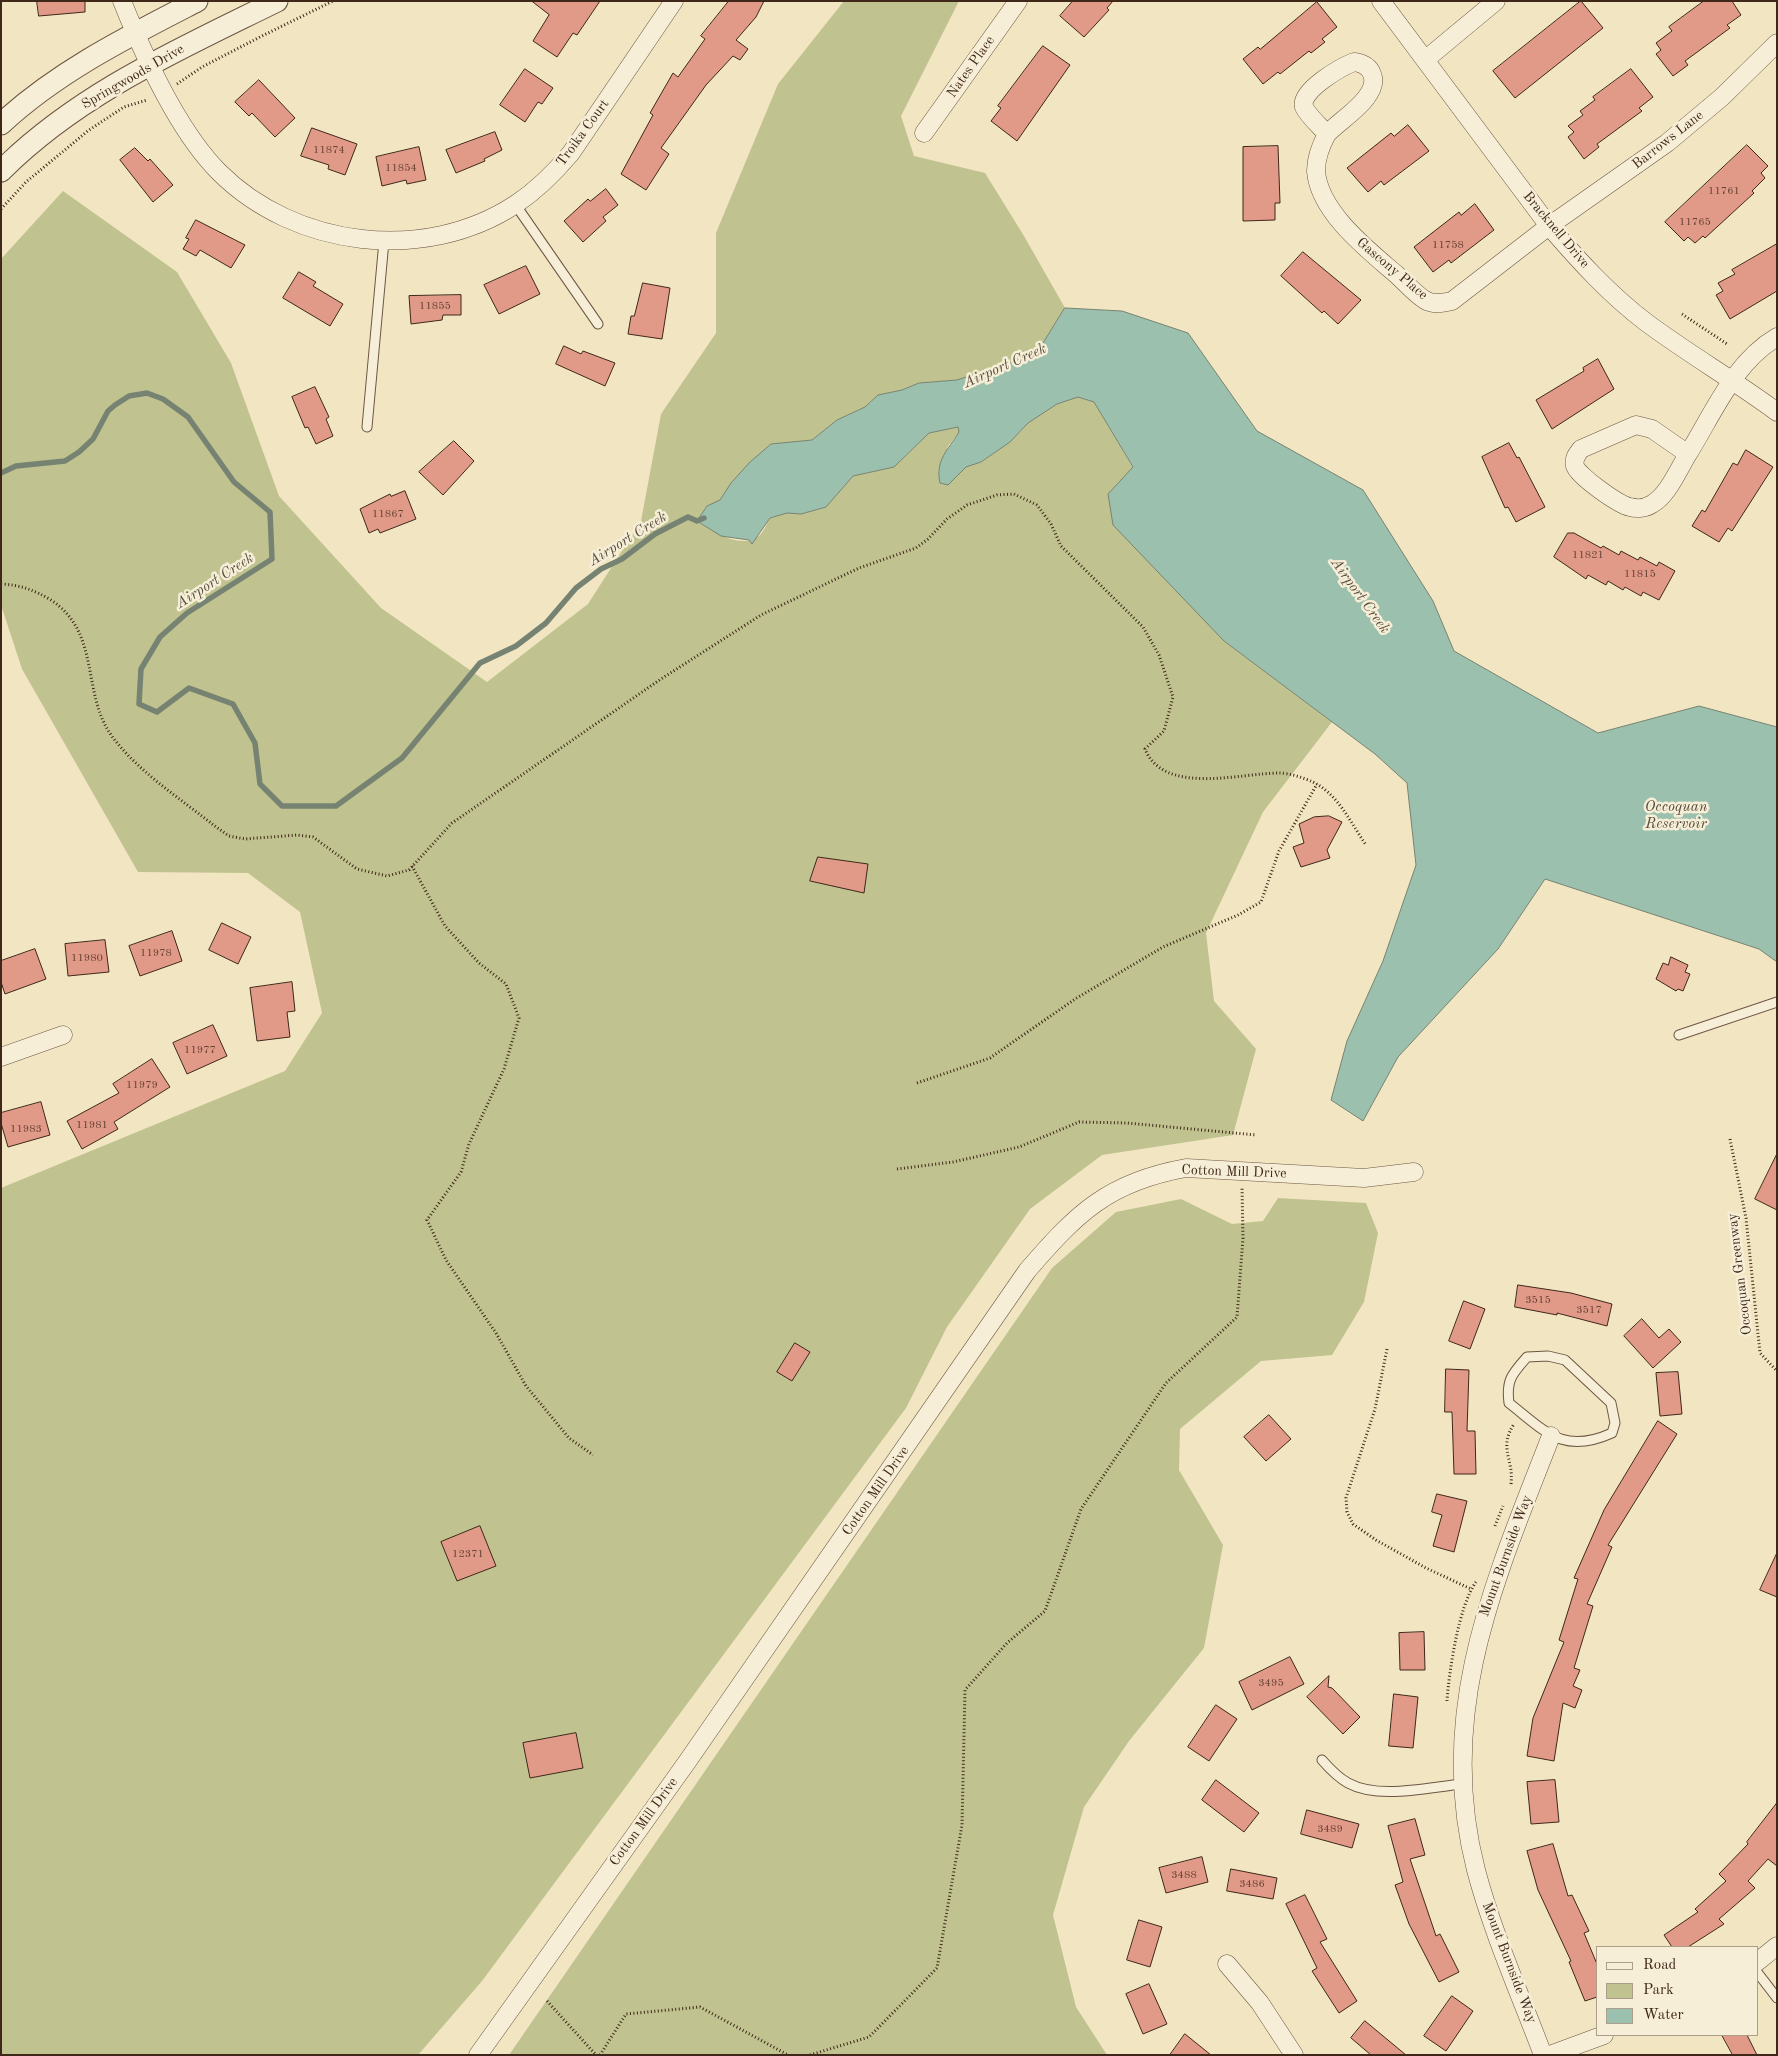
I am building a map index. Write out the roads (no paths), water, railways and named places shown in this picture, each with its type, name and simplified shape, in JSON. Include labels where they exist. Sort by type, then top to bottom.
[{"type":"street","name":"Troika Court","points":[[122,1],[149,64],[194,143],[218,172],[242,192],[274,213],[309,228],[340,236],[384,241],[436,236],[473,226],[515,204],[555,172],[571,153],[674,1]]},
{"type":"street","points":[[1,124],[45,88],[89,58],[197,1]]},
{"type":"street","name":"Springwoods Drive","points":[[1,171],[49,129],[94,97],[149,64],[277,1]]},
{"type":"street","name":"Nates Place","points":[[924,133],[1018,1]]},
{"type":"street","name":"Bracknell Drive","points":[[1381,1],[1549,226],[1573,254],[1608,289],[1645,321],[1777,412]]},
{"type":"street","points":[[1425,60],[1496,1]]},
{"type":"street","name":"Barrows Lane","points":[[1549,226],[1667,143],[1722,97],[1777,44]]},
{"type":"street","name":"Gascony Place","points":[[1327,134],[1318,155],[1316,171],[1324,195],[1336,216],[1348,232],[1425,300],[1443,303],[1452,301],[1549,226]]},
{"type":"street","points":[[1688,454],[1652,429],[1636,425],[1581,449],[1576,456],[1574,465],[1578,473],[1620,503],[1638,509],[1650,506],[1660,499],[1688,454],[1732,381],[1749,358],[1777,337]]},
{"type":"street","points":[[1,1057],[63,1035]]},
{"type":"street","name":"Cotton Mill Drive","points":[[478,2055],[687,1762],[904,1451],[1027,1270],[1052,1241],[1087,1208],[1110,1192],[1136,1180],[1186,1168],[1364,1178],[1414,1172]]},
{"type":"street","name":"Mount Burnside Way","points":[[1543,2055],[1489,1915],[1476,1868],[1463,1784],[1463,1731],[1470,1678],[1481,1626],[1497,1575],[1551,1436]]},
{"type":"street","points":[[1758,1961],[1777,1946]]},
{"type":"street","points":[[1228,1964],[1260,2003],[1294,2055]]},
{"type":"street","points":[[1550,2055],[1601,2036]]},
{"type":"lane","points":[[515,204],[598,324]]},
{"type":"lane","points":[[366,427],[384,241]]},
{"type":"lane","points":[[1679,1035],[1777,1002]]},
{"type":"lane","points":[[1548,1356],[1565,1360],[1611,1403],[1615,1423],[1612,1433],[1599,1439],[1570,1443],[1551,1436],[1508,1403],[1506,1386],[1527,1357],[1548,1356]]},
{"type":"lane","points":[[1322,1760],[1333,1773],[1348,1783],[1364,1789],[1382,1792],[1463,1784]]},
{"type":"lane","points":[[1758,1973],[1777,1998]]},
{"type":"water","name":"Occoquan Reservoir","points":[[1065,308],[1122,311],[1188,333],[1257,431],[1363,490],[1433,601],[1454,651],[1598,733],[1699,706],[1777,727],[1777,962],[1759,949],[1545,879],[1498,949],[1398,1057],[1363,1121],[1331,1100],[1347,1041],[1383,961],[1416,865],[1407,783],[1375,754],[1224,641],[1113,525],[1108,494],[1133,467],[1094,402],[1078,397],[1057,404],[1028,423],[1010,442],[981,462],[966,467],[948,485],[940,483],[939,468],[959,432],[958,427],[929,433],[894,467],[853,476],[826,507],[801,514],[787,513],[770,518],[752,544],[749,540],[721,536],[697,521],[707,506],[720,500],[731,483],[750,462],[771,444],[812,440],[837,420],[865,407],[878,395],[902,390],[919,383],[957,380],[1036,354]]},
{"type":"waterway","name":"Airport Creek","points":[[1,473],[16,466],[65,461],[79,452],[93,439],[108,411],[115,405],[129,396],[147,393],[163,399],[188,417],[234,482],[270,512],[272,559],[187,613],[160,637],[141,669],[139,704],[157,712],[189,688],[233,704],[255,743],[260,784],[282,806],[336,806],[402,758],[480,663],[516,646],[546,623],[576,588],[601,569],[622,559],[655,534],[688,517],[697,521],[704,518]]}]
